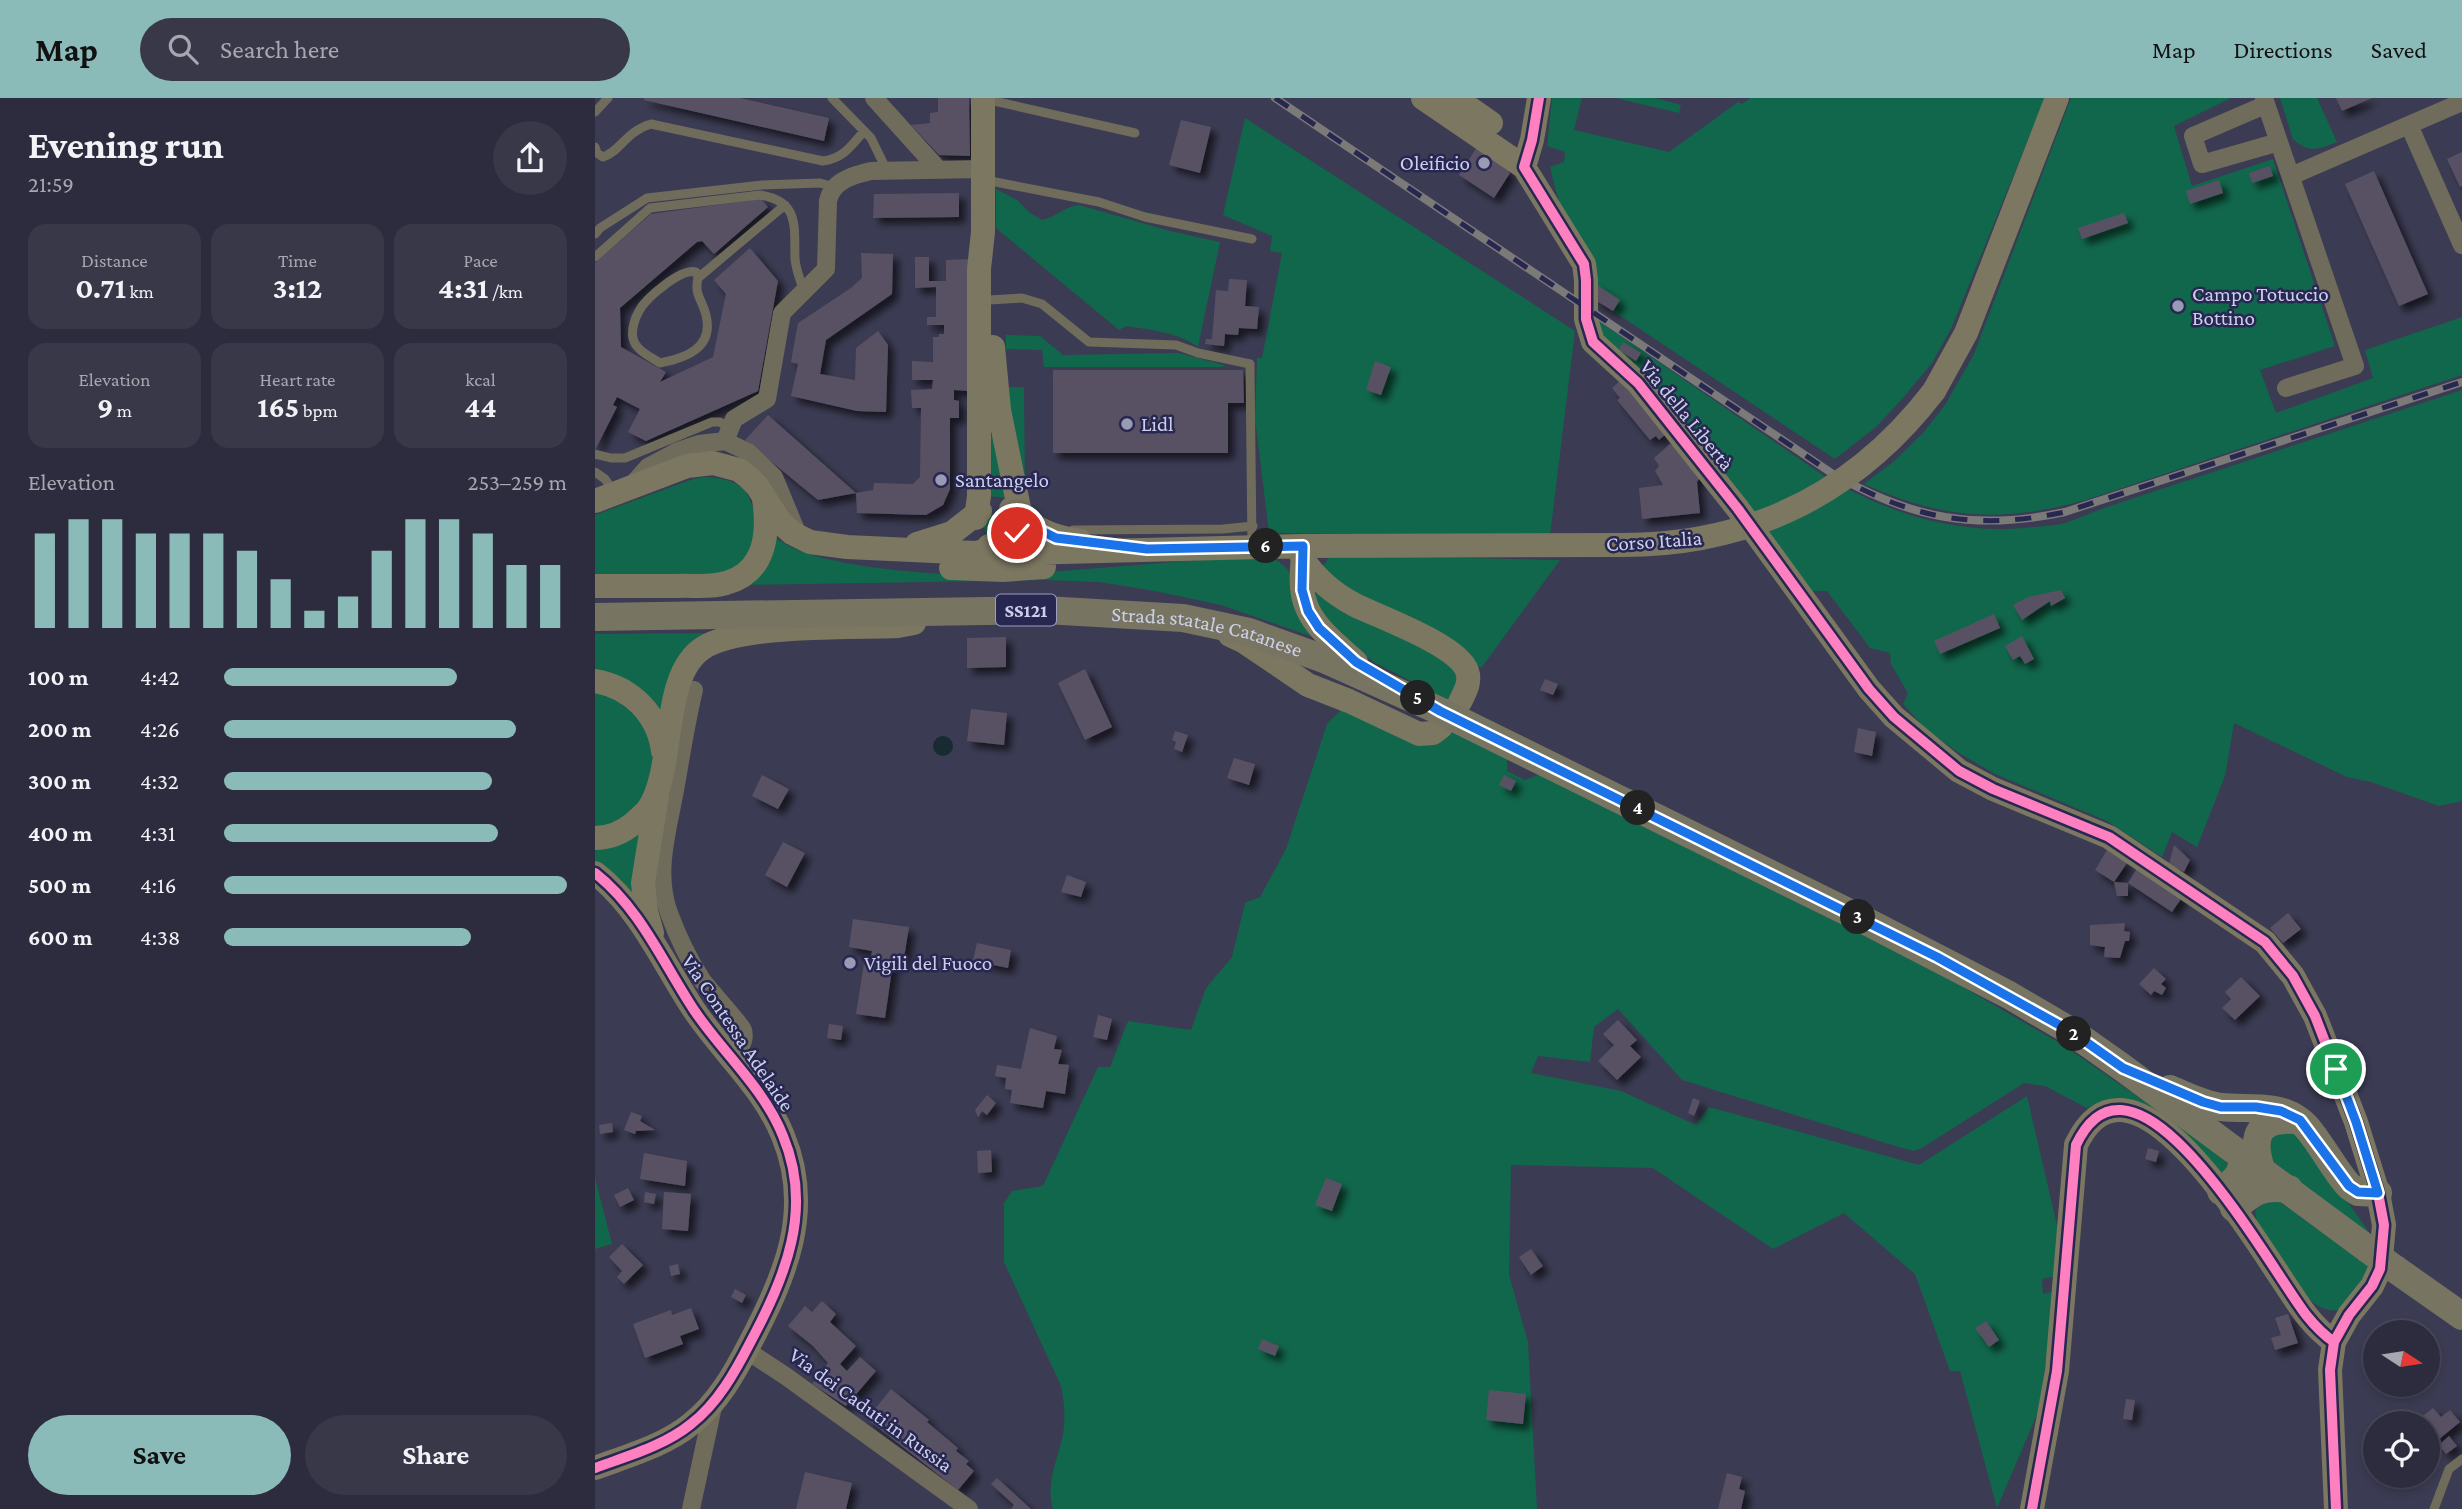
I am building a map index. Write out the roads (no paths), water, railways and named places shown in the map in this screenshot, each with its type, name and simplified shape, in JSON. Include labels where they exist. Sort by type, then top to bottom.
[{"type":"main road","name":"Strada statale Catanese","points":[[595,599],[1099,593],[1183,606],[1244,620],[1326,648],[1447,713]]},
{"type":"main road","name":"Strada statale Catanese","points":[[595,617],[1045,610],[1183,618],[1249,632],[1324,659],[1447,713]]},
{"type":"main road","points":[[1447,713],[1937,957],[2062,1026],[2462,1316]]},
{"type":"main road","points":[[2123,1068],[2203,1102],[2221,1107],[2256,1107],[2281,1111],[2300,1120],[2349,1186],[2358,1192],[2378,1193]]},
{"type":"main road","points":[[2227,1200],[2242,1168],[2256,1153],[2256,1140],[2262,1128],[2269,1122],[2281,1119],[2300,1120]]},
{"type":"main road","points":[[2227,1200],[2271,1187],[2289,1189]]},
{"type":"street","points":[[874,98],[939,170]]},
{"type":"street","points":[[983,98],[977,534],[993,547],[1023,552],[1147,549]]},
{"type":"street","points":[[1423,98],[1524,167],[1539,98]]},
{"type":"street","name":"Via della Libertà","points":[[1455,98],[1492,123],[1511,140],[1524,167],[1584,264],[1586,319],[1593,342],[1638,383],[1738,509],[1869,689],[1894,717],[1959,772],[2109,837],[2265,942],[2293,976],[2315,1016],[2356,1122],[2378,1193],[2384,1238],[2380,1269],[2372,1286],[2349,1315],[2334,1342]]},
{"type":"street","points":[[2279,142],[2202,164],[2193,136],[2264,101],[2279,142],[2291,176],[2355,366],[2286,388]]},
{"type":"street","name":"Corso Italia","points":[[1147,549],[1245,540],[1303,552],[1647,545],[1702,539],[1757,524],[1791,510],[1832,487],[1877,453],[1917,413],[1934,391],[1966,333],[2057,102]]},
{"type":"street","points":[[2291,176],[2462,102]]},
{"type":"street","points":[[2409,125],[2462,245]]},
{"type":"street","points":[[606,496],[648,467],[678,451],[727,435],[734,419],[767,399],[782,313],[826,269],[828,201],[829,193],[834,187],[857,174],[887,171],[939,170],[983,175]]},
{"type":"street","points":[[805,540],[847,547],[976,553],[1012,540],[1016,516],[999,410],[982,232]]},
{"type":"street","points":[[727,435],[774,477],[805,540]]},
{"type":"street","points":[[606,496],[687,466],[713,463],[739,470],[757,486],[781,523],[805,540],[848,556],[930,566],[1003,570],[1122,561],[1245,540]]},
{"type":"street","points":[[595,586],[714,585],[737,579],[757,562],[765,543],[767,518],[763,494]]},
{"type":"street","points":[[889,549],[941,538],[995,503],[1056,538],[1147,549]]},
{"type":"street","points":[[1303,552],[1302,590],[1308,611],[1319,628],[1356,662]]},
{"type":"street","points":[[1303,552],[1316,576],[1327,587],[1355,604],[1423,635],[1467,668],[1467,690],[1447,713]]},
{"type":"street","points":[[657,947],[646,912],[643,883],[678,687],[685,670],[702,649],[719,640],[749,633],[898,626],[977,612]]},
{"type":"street","points":[[595,681],[625,691],[641,704],[655,722],[662,741],[662,770],[649,808],[631,825],[611,835],[595,838]]},
{"type":"street","points":[[694,690],[663,858],[663,887],[668,911],[702,979],[727,1011],[743,1026],[741,1047],[729,1056]]},
{"type":"street","points":[[595,873],[607,882],[627,905],[657,947]]},
{"type":"street","name":"Via Contessa Adelaide","points":[[595,1468],[678,1434],[714,1402],[747,1350],[776,1294],[786,1266],[795,1221],[795,1177],[783,1134],[771,1111],[695,1010],[657,947]]},
{"type":"street","points":[[2032,1509],[2057,1371],[2076,1145],[2093,1118],[2119,1109],[2145,1116],[2190,1154],[2227,1200],[2307,1316],[2324,1336],[2334,1342],[2330,1370],[2336,1509]]},
{"type":"street","name":"Via dei Caduti in Russia","points":[[747,1350],[969,1509]]},
{"type":"street","points":[[691,1509],[714,1402]]},
{"type":"lane","points":[[595,112],[608,98]]},
{"type":"lane","points":[[832,98],[876,145],[887,171]]},
{"type":"lane","points":[[983,98],[1135,133]]},
{"type":"lane","points":[[595,147],[597,153],[608,156],[627,136],[640,127],[651,124],[823,161],[837,159],[864,131]]},
{"type":"lane","points":[[983,175],[1099,202],[1145,217],[1252,239]]},
{"type":"lane","points":[[595,234],[647,198],[762,185],[820,183],[834,187]]},
{"type":"lane","points":[[595,257],[650,208],[760,195],[785,205],[793,218],[796,234],[795,260],[804,291]]},
{"type":"lane","points":[[698,278],[695,272],[688,270],[679,274],[639,310],[633,339],[638,348],[660,363],[694,353],[704,339],[706,316],[695,288],[698,278],[785,205]]},
{"type":"lane","points":[[989,300],[1022,298],[1042,304],[1089,342],[1176,345],[1198,353],[1250,364],[1251,497],[1245,540],[1223,529],[1043,532]]},
{"type":"lane","points":[[595,454],[625,458],[712,422],[720,422],[727,435]]},
{"type":"lane","points":[[595,472],[605,479],[606,496]]},
{"type":"lane","points":[[2434,1509],[2449,1469],[2462,1459]]},
{"type":"water","points":[[943,736],[950,739],[953,746],[950,753],[943,756],[936,753],[933,746],[936,739]]},
{"type":"railway","points":[[1275,98],[1833,474],[1890,502],[1918,511],[1973,520],[2033,518],[2065,512],[2462,382]]},
{"type":"place","name":"Oleificio","points":[[1484,163]]},
{"type":"place","name":"Campo Totuccio Bottino","points":[[2178,306]]},
{"type":"place","name":"Lidl","points":[[1127,424]]},
{"type":"place","name":"Santangelo","points":[[941,480]]},
{"type":"place","name":"Vigili del Fuoco","points":[[850,963]]}]
